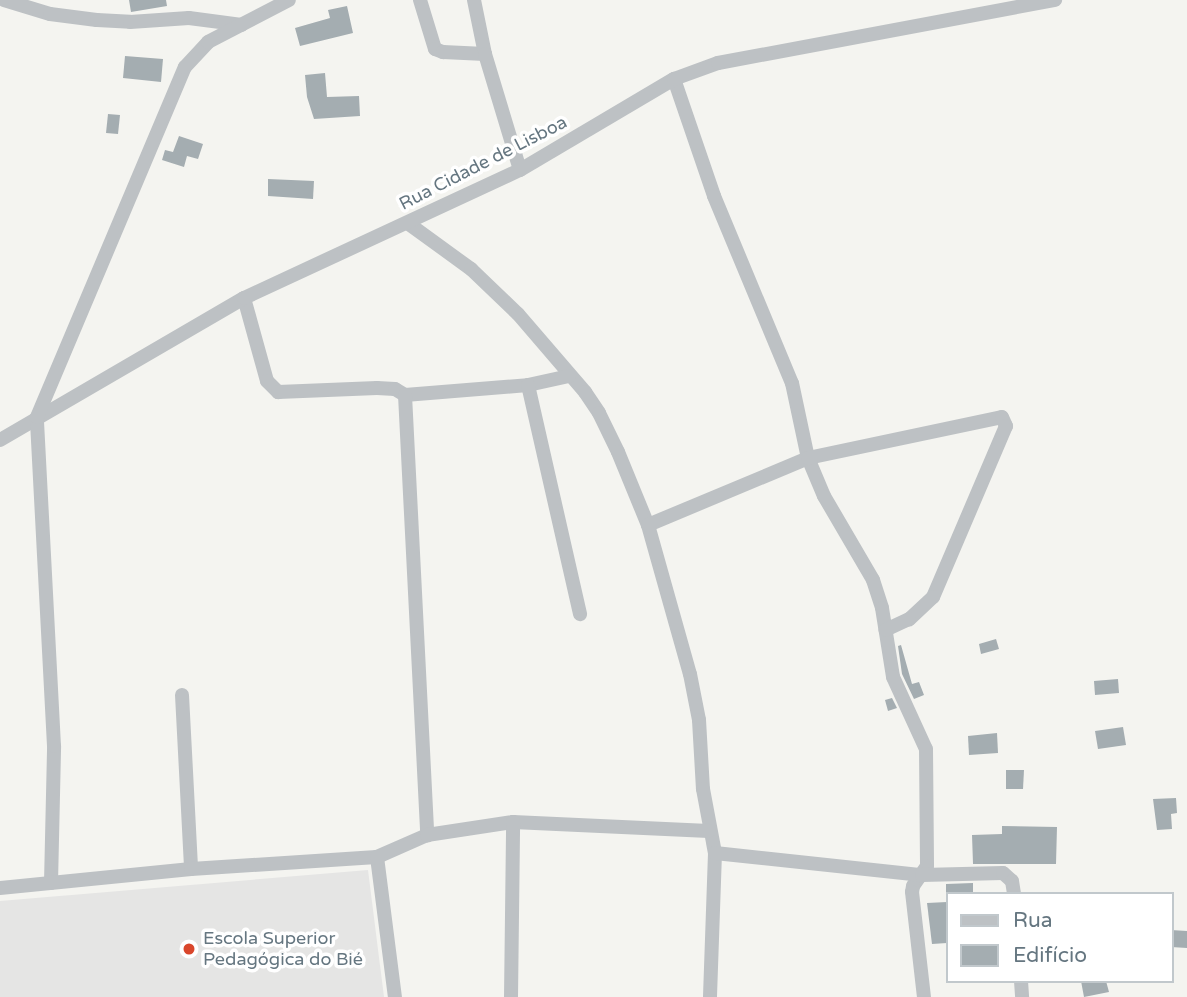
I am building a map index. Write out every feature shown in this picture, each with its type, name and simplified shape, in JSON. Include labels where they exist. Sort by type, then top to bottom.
[{"type":"street","points":[[4,0],[50,13],[97,20],[130,22],[189,18],[242,24]]},
{"type":"street","points":[[51,883],[54,746],[37,417],[185,67],[208,42],[289,0]]},
{"type":"street","points":[[420,0],[435,48],[443,52],[485,54]]},
{"type":"street","points":[[474,0],[485,54],[520,170]]},
{"type":"street","name":"Rua Cidade de Lisboa","points":[[0,440],[244,298],[520,170],[674,79],[718,63],[1055,0]]},
{"type":"street","points":[[674,79],[714,196],[792,383],[808,458],[824,496],[873,580],[893,677],[918,727],[929,765],[927,866],[913,886],[912,892],[924,997]]},
{"type":"street","points":[[409,223],[471,269],[518,314],[599,413],[648,525],[690,674],[699,720],[709,831],[715,853],[710,997]]},
{"type":"street","points":[[244,298],[267,381],[278,392],[337,392],[377,388],[395,389],[405,395],[528,386],[569,376]]},
{"type":"street","points":[[528,386],[580,614]]},
{"type":"street","points":[[405,395],[427,835]]},
{"type":"street","points":[[648,525],[808,458],[997,416],[1005,422],[933,597],[909,619],[885,630]]},
{"type":"street","points":[[181,695],[191,869]]},
{"type":"street","points":[[0,887],[191,869],[377,856],[427,835],[513,822],[709,831]]},
{"type":"street","points":[[511,997],[513,822]]},
{"type":"street","points":[[715,853],[922,875],[1003,873],[1012,881],[1014,892]]},
{"type":"street","points":[[377,856],[395,997]]},
{"type":"shaded area","name":"Escola Superior Pedagógica do Bié","points":[[368,870],[384,997],[0,997],[0,901]]},
{"type":"building","points":[[129,0],[166,0],[167,6],[131,12]]},
{"type":"building","points":[[347,6],[353,33],[300,46],[295,28],[330,18],[328,10]]},
{"type":"building","points":[[125,56],[163,59],[161,82],[123,78]]},
{"type":"building","points":[[325,73],[327,97],[359,96],[360,116],[314,119],[307,97],[305,75]]},
{"type":"building","points":[[108,114],[120,115],[118,134],[106,133]]},
{"type":"building","points":[[179,136],[203,144],[198,159],[187,156],[184,167],[162,160],[165,150],[173,152]]},
{"type":"building","points":[[268,179],[314,181],[313,199],[268,196]]},
{"type":"building","points":[[996,639],[999,649],[981,654],[979,644]]},
{"type":"building","points":[[901,645],[912,684],[919,682],[924,695],[914,699],[902,674],[898,646]]},
{"type":"building","points":[[1118,679],[1119,693],[1095,695],[1094,681]]},
{"type":"building","points":[[892,698],[897,708],[888,711],[885,700]]},
{"type":"building","points":[[1123,727],[1126,745],[1098,749],[1095,731]]},
{"type":"building","points":[[997,733],[998,753],[969,755],[968,736]]},
{"type":"building","points":[[1006,770],[1024,770],[1023,789],[1006,789]]},
{"type":"building","points":[[1176,798],[1177,813],[1171,814],[1172,829],[1157,830],[1153,799]]},
{"type":"building","points":[[1002,826],[1057,827],[1056,864],[973,864],[972,835],[1002,834]]},
{"type":"building","points":[[973,883],[973,892],[946,892],[946,884]]},
{"type":"building","points":[[946,902],[946,943],[932,944],[927,903]]},
{"type":"building","points":[[1173,930],[1187,931],[1187,948],[1173,947]]},
{"type":"building","points":[[1081,983],[1107,983],[1109,992],[1084,997]]},
{"type":"place","name":"Escola Superior Pedagógica do Bié","points":[[189,949]]}]
